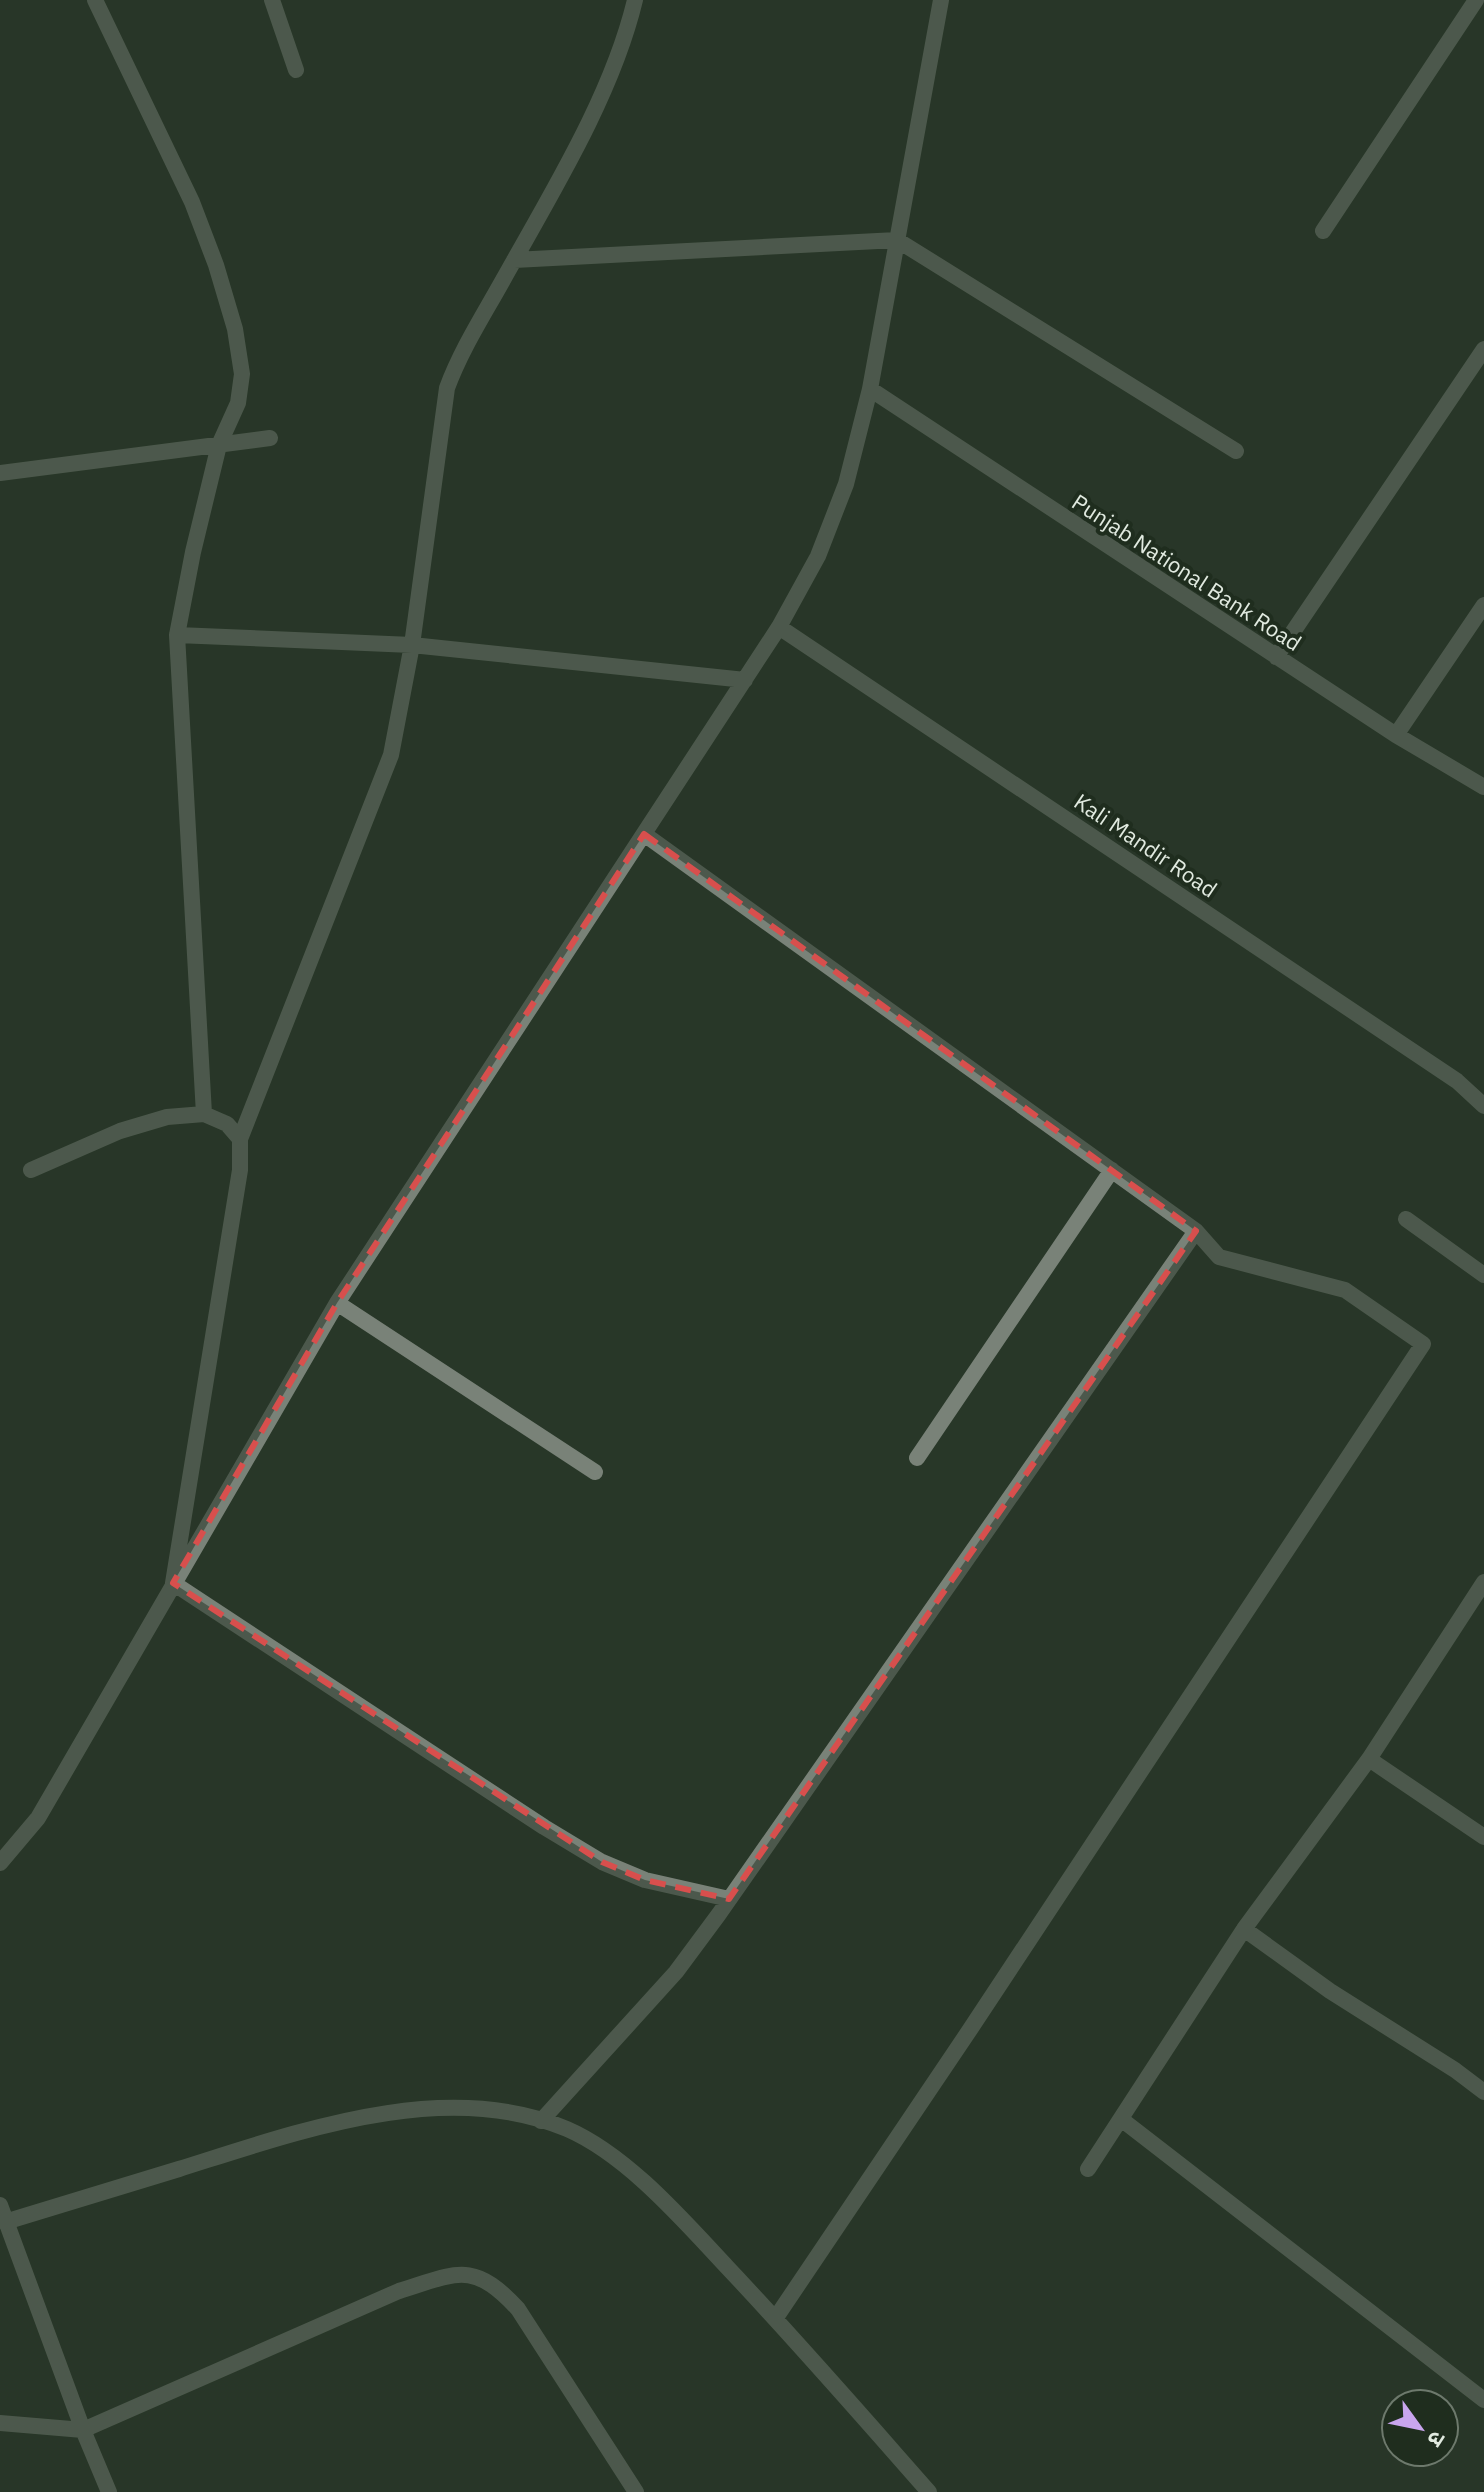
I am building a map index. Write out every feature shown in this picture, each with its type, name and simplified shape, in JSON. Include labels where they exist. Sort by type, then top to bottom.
[{"type":"street","points":[[95,0],[192,202],[216,265],[235,329],[242,374],[238,403],[219,445],[177,635],[204,1114]]},
{"type":"street","points":[[272,0],[296,70]]},
{"type":"street","points":[[173,1583],[240,1170],[240,1139],[391,755],[412,645],[447,388],[456,363],[600,100],[627,32],[635,0]]},
{"type":"street","points":[[0,1863],[38,1818],[337,1303],[745,680],[779,627],[818,556],[846,484],[870,389],[941,0]]},
{"type":"street","points":[[1323,231],[1476,0]]},
{"type":"street","points":[[514,260],[897,240],[1236,451]]},
{"type":"street","points":[[1276,657],[1484,349]]},
{"type":"street","name":"Punjab National Bank Road","points":[[870,389],[1396,735],[1484,787]]},
{"type":"street","points":[[0,473],[270,438]]},
{"type":"street","points":[[1396,735],[1484,605]]},
{"type":"street","name":"Kali Mandir Road","points":[[779,627],[1445,1073],[1484,1106]]},
{"type":"street","points":[[177,635],[412,645],[745,680]]},
{"type":"street","points":[[644,834],[1196,1231],[1219,1257],[1345,1290],[1423,1344],[980,2015],[775,2319]]},
{"type":"street","points":[[31,1170],[120,1131],[167,1117],[204,1114],[227,1124],[240,1139]]},
{"type":"street","points":[[917,1458],[1112,1170]]},
{"type":"street","points":[[1406,1219],[1484,1275]]},
{"type":"street","points":[[541,2121],[676,1972],[1196,1231]]},
{"type":"street","points":[[337,1303],[595,1472]]},
{"type":"street","points":[[1088,2169],[1244,1929],[1369,1759],[1484,1582]]},
{"type":"street","points":[[173,1583],[602,1862],[645,1880],[729,1899]]},
{"type":"street","points":[[1369,1759],[1484,1837]]},
{"type":"street","points":[[1244,1929],[1330,1991],[1455,2070],[1484,2092]]},
{"type":"street","points":[[2,2222],[334,2123],[408,2110],[470,2109],[520,2115],[541,2121],[568,2130],[628,2167],[691,2228],[929,2492]]},
{"type":"street","points":[[1121,2119],[1484,2400]]},
{"type":"street","points":[[0,2205],[2,2222],[14,2245],[109,2492]]},
{"type":"street","points":[[0,2423],[83,2430],[399,2291],[448,2276],[470,2274],[498,2288],[518,2309],[636,2492]]},
{"type":"highlighted area","points":[[644,834],[1196,1231],[729,1899],[645,1880],[602,1862],[173,1583],[337,1303]]}]
